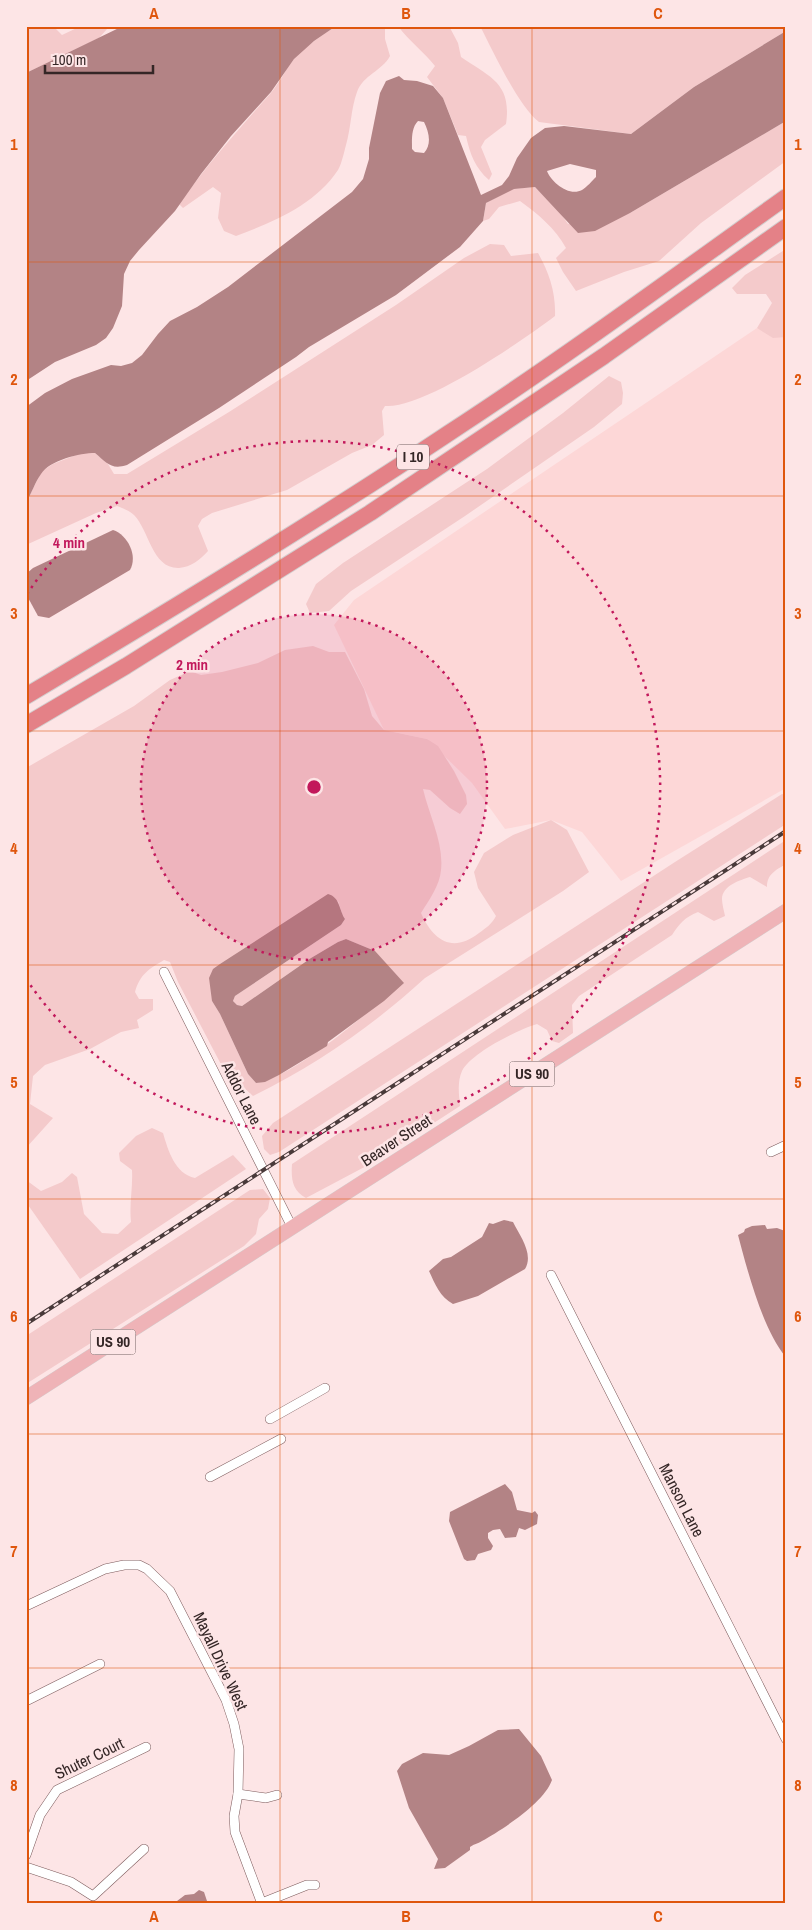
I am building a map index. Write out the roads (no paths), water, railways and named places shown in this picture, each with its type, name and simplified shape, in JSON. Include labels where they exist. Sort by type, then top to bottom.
[{"type":"highway","name":"I 10","points":[[26,696],[290,536],[451,432],[786,197]]},
{"type":"highway","name":"I 10","points":[[26,725],[126,666],[370,513],[589,366],[786,227]]},
{"type":"main road","name":"Beaver Street","points":[[26,1398],[786,912]]},
{"type":"street","name":"Addor Lane","points":[[164,972],[292,1227]]},
{"type":"street","points":[[771,1152],[786,1145]]},
{"type":"street","name":"Manson Lane","points":[[551,1275],[786,1739]]},
{"type":"street","points":[[270,1419],[324,1388]]},
{"type":"street","points":[[210,1477],[281,1439]]},
{"type":"street","name":"Mayall Drive West","points":[[26,1606],[105,1569],[122,1566],[139,1565],[147,1569],[170,1592],[226,1700],[234,1724],[239,1749],[238,1794],[234,1816],[235,1832],[262,1904]]},
{"type":"street","points":[[26,1701],[100,1664]]},
{"type":"street","name":"Shuter Court","points":[[26,1855],[40,1814],[57,1790],[146,1747]]},
{"type":"street","points":[[238,1794],[266,1798],[277,1795]]},
{"type":"street","points":[[26,1866],[71,1882],[93,1896],[144,1849]]},
{"type":"street","points":[[262,1904],[307,1885],[315,1885]]},
{"type":"railway","points":[[26,1324],[786,831]]}]
